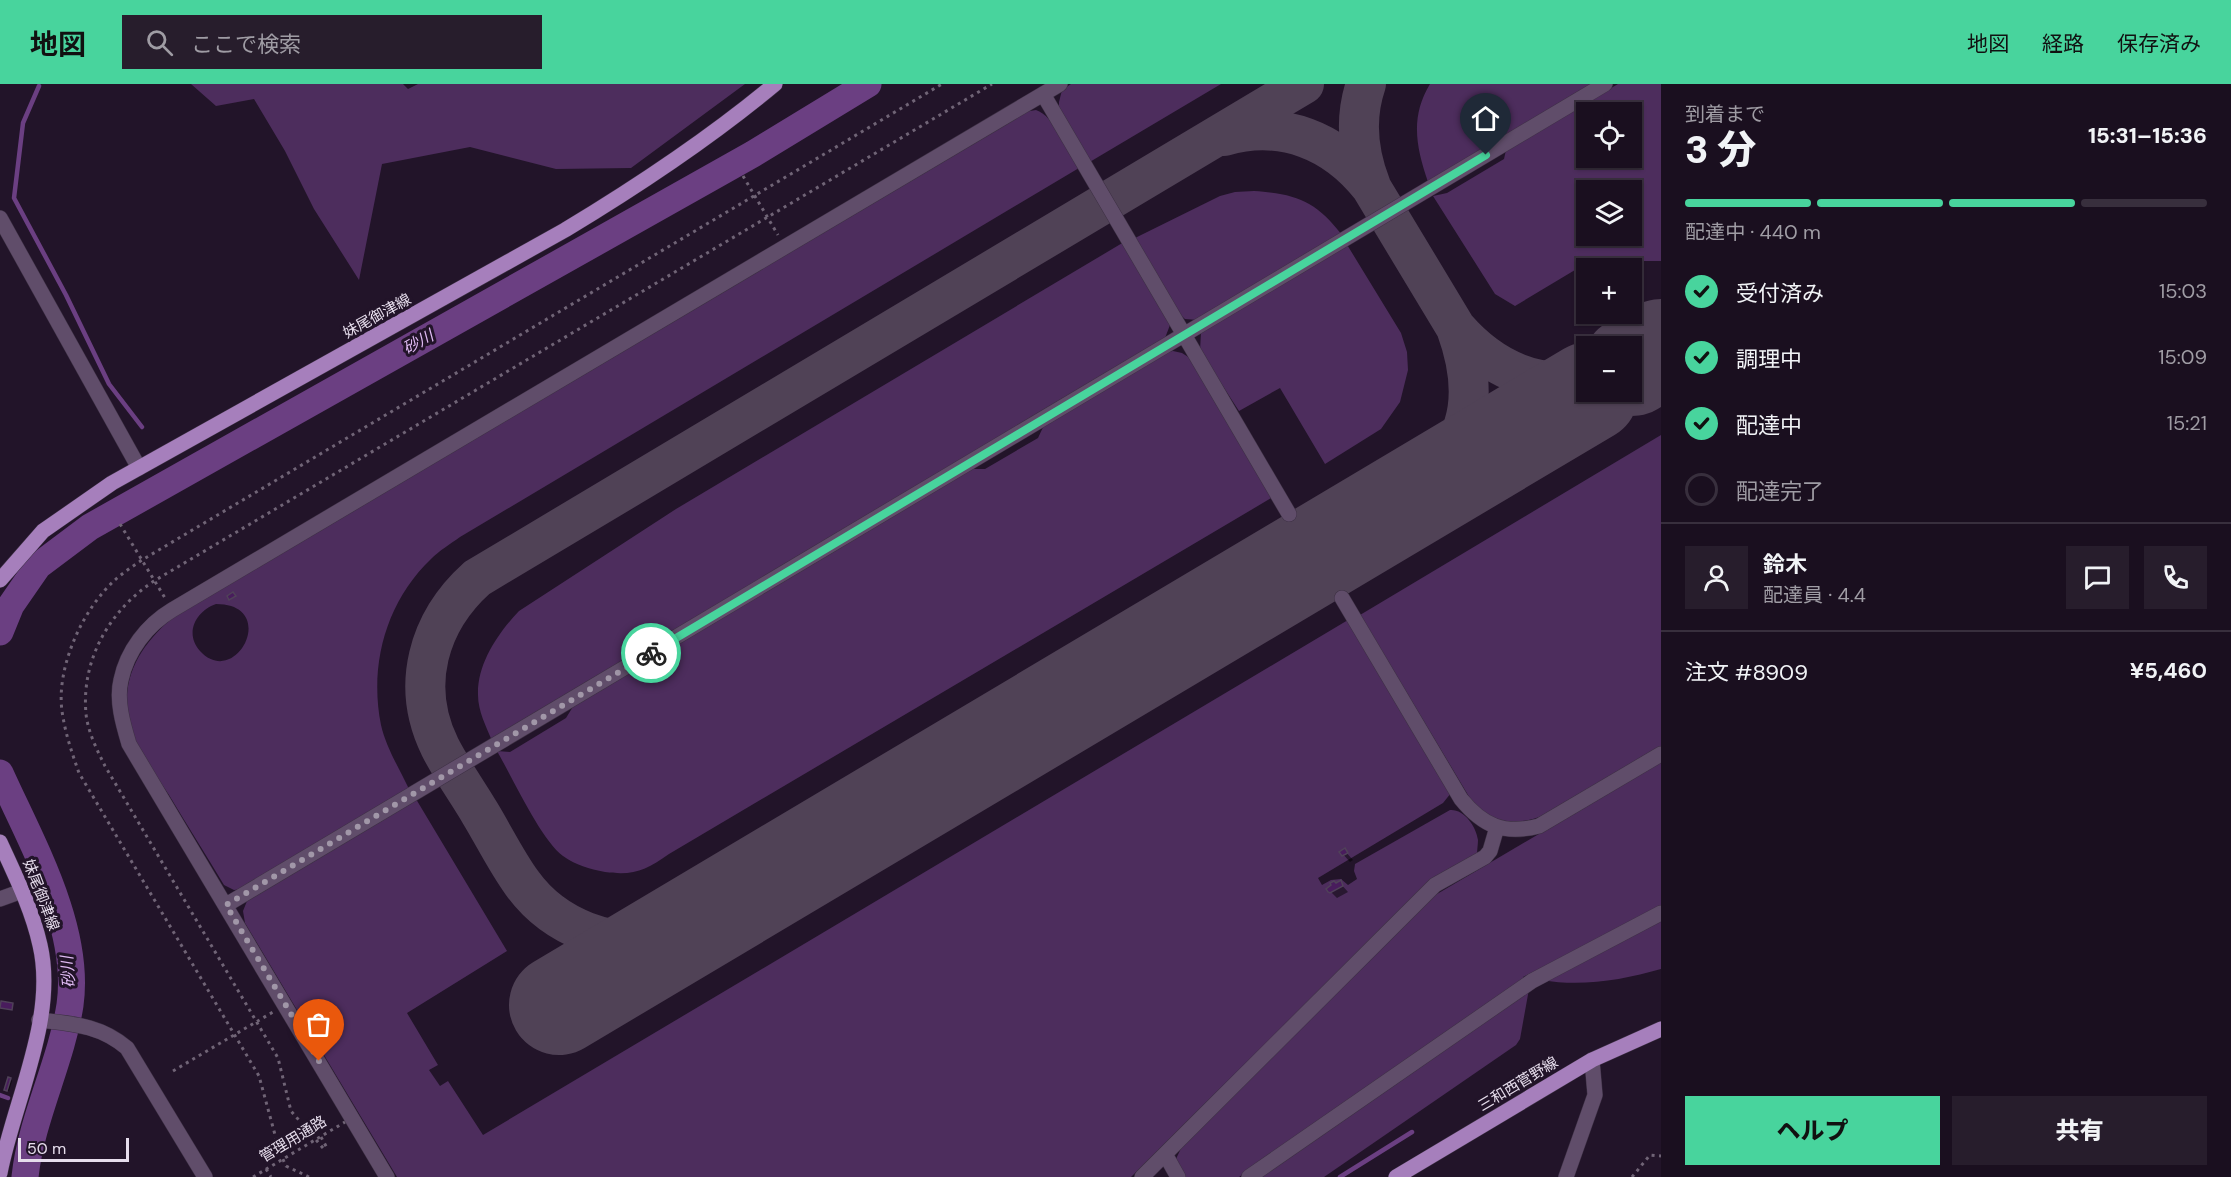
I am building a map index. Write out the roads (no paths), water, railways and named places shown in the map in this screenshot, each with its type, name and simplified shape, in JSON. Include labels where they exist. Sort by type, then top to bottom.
[{"type":"main road","name":"妹尾御津線","points":[[0,580],[43,531],[78,504],[138,468],[565,230],[636,187],[690,150],[775,84]]},
{"type":"main road","name":"妹尾御津線","points":[[0,842],[22,891],[40,945],[44,987],[30,1061],[4,1149],[0,1173]]},
{"type":"main road","name":"三和西菅野線","points":[[1396,1177],[1593,1060],[1661,1029]]},
{"type":"street","points":[[387,1177],[129,744],[123,724],[120,681],[138,640],[152,625],[172,610],[1060,84]]},
{"type":"street","points":[[226,905],[1605,84]]},
{"type":"street","points":[[1043,94],[1290,514]]},
{"type":"street","points":[[0,218],[138,468]]},
{"type":"street","points":[[1342,598],[1461,799],[1482,820],[1497,827],[1518,830],[1539,826],[1661,754]]},
{"type":"street","points":[[1142,1177],[1435,885],[1485,857],[1490,851],[1497,827]]},
{"type":"street","points":[[0,899],[22,891]]},
{"type":"street","points":[[1249,1177],[1532,981],[1661,913]]},
{"type":"street","points":[[39,1020],[99,1029],[113,1036],[127,1048],[205,1177]]},
{"type":"street","points":[[1566,1177],[1595,1095],[1593,1060]]},
{"type":"street","points":[[1165,1154],[1178,1177]]},
{"type":"waterway","name":"砂川","points":[[0,632],[11,605],[38,566],[90,527],[753,154],[868,84]]},
{"type":"waterway","points":[[39,86],[23,123],[14,198],[66,295],[109,384],[142,427]]},
{"type":"waterway","name":"砂川","points":[[178,471],[181,475]]},
{"type":"waterway","name":"砂川","points":[[0,773],[51,886],[68,946],[71,976],[70,1005],[66,1027],[33,1134],[25,1177]]},
{"type":"waterway","points":[[0,1095],[8,1098]]},
{"type":"waterway","name":"砂川","points":[[36,1108],[41,1110]]},
{"type":"waterway","points":[[1340,1177],[1412,1132]]}]
